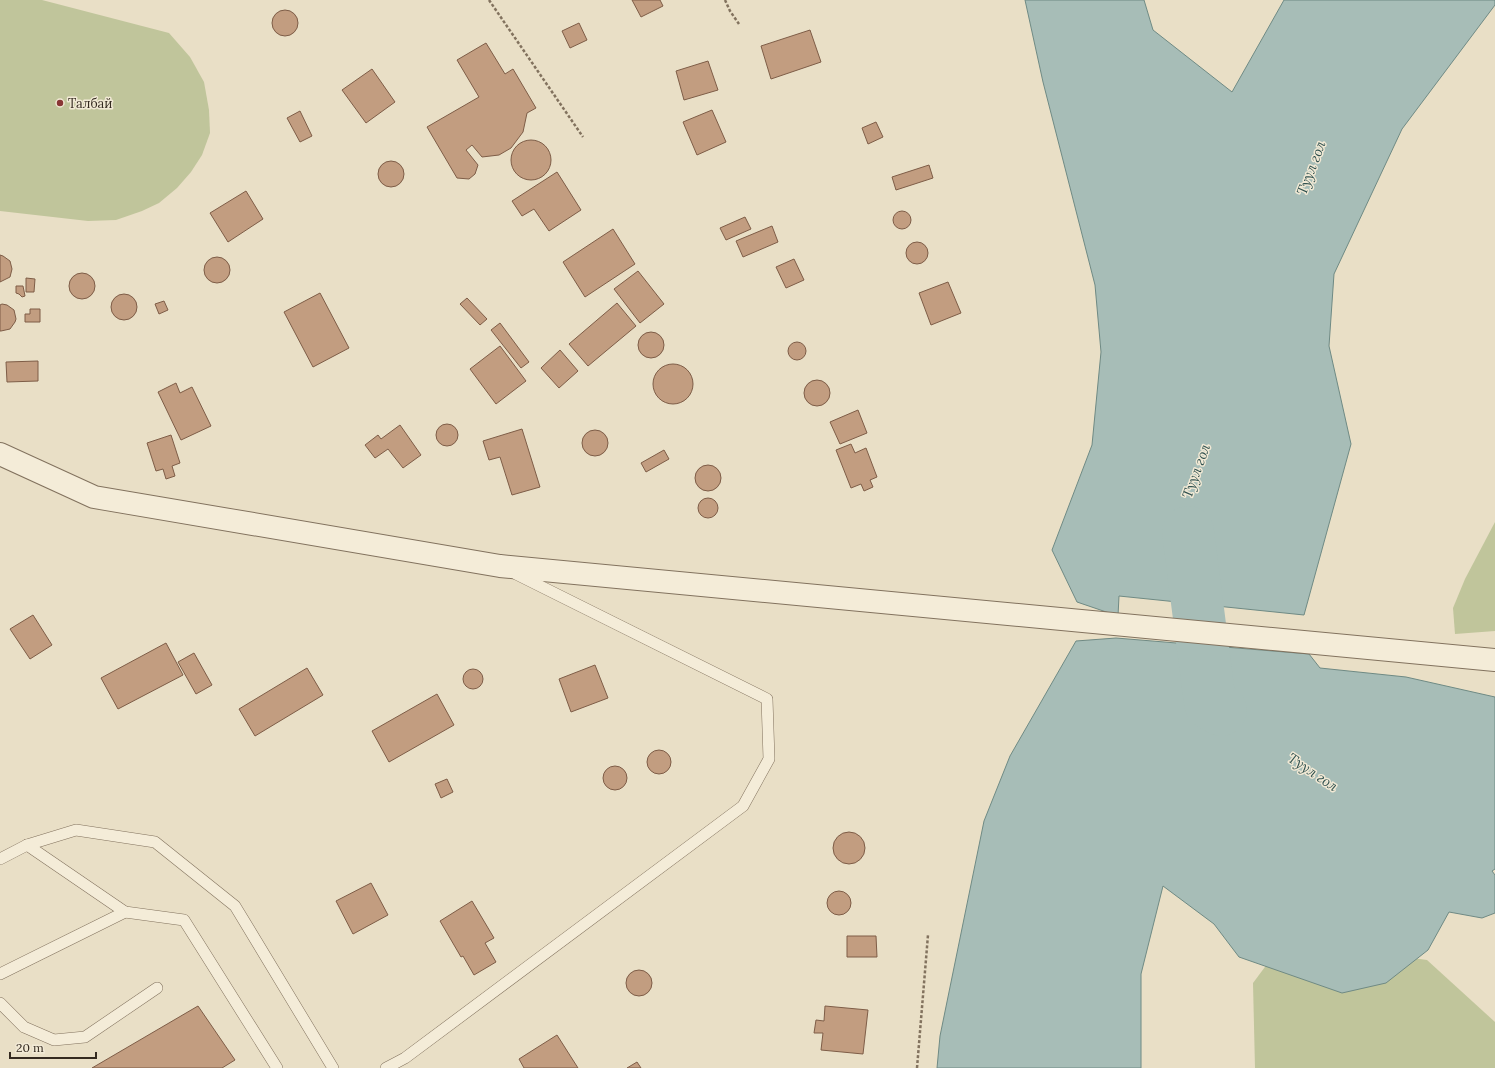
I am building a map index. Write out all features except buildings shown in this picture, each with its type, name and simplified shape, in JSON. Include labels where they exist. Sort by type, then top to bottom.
[{"type":"street","points":[[0,454],[94,497],[500,566],[1495,660]]},
{"type":"lane","points":[[386,1068],[412,1053],[743,806],[769,759],[767,699],[500,566]]},
{"type":"lane","points":[[0,859],[27,845],[76,830],[155,842],[234,906],[333,1068]]},
{"type":"lane","points":[[27,845],[125,912],[184,920],[277,1068]]},
{"type":"lane","points":[[0,974],[125,912]]},
{"type":"lane","points":[[0,1003],[24,1027],[54,1040],[85,1037],[158,988]]},
{"type":"path","points":[[489,0],[583,137]]},
{"type":"path","points":[[726,0],[730,11],[739,24]]},
{"type":"path","points":[[917,1068],[928,935]]},
{"type":"green space","points":[[0,0],[42,0],[169,33],[190,57],[204,82],[209,110],[210,133],[202,155],[191,172],[177,188],[159,203],[116,220],[88,221],[0,211]]},
{"type":"green space","points":[[1495,522],[1495,631],[1455,634],[1453,608],[1465,579]]},
{"type":"green space","points":[[1285,940],[1427,960],[1495,1022],[1495,1068],[1255,1068],[1253,983]]},
{"type":"water","points":[[1025,0],[1144,0],[1153,30],[1232,92],[1284,0],[1495,0],[1495,5],[1402,129],[1334,274],[1329,346],[1351,444],[1304,615],[1119,596],[1118,616],[1077,602],[1052,550],[1092,445],[1101,352],[1095,285],[1043,82]]},
{"type":"water","points":[[1116,638],[1309,654],[1320,668],[1406,677],[1495,697],[1495,869],[1492,871],[1495,875],[1495,913],[1482,918],[1449,912],[1428,950],[1386,983],[1342,993],[1239,957],[1214,924],[1163,886],[1141,974],[1141,1068],[937,1068],[940,1036],[984,821],[1010,756],[1076,641]]},
{"type":"waterway","name":"Туул гол","points":[[1188,532],[1210,703],[1221,710]]},
{"type":"place","name":"Талбай","points":[[60,103]]}]
